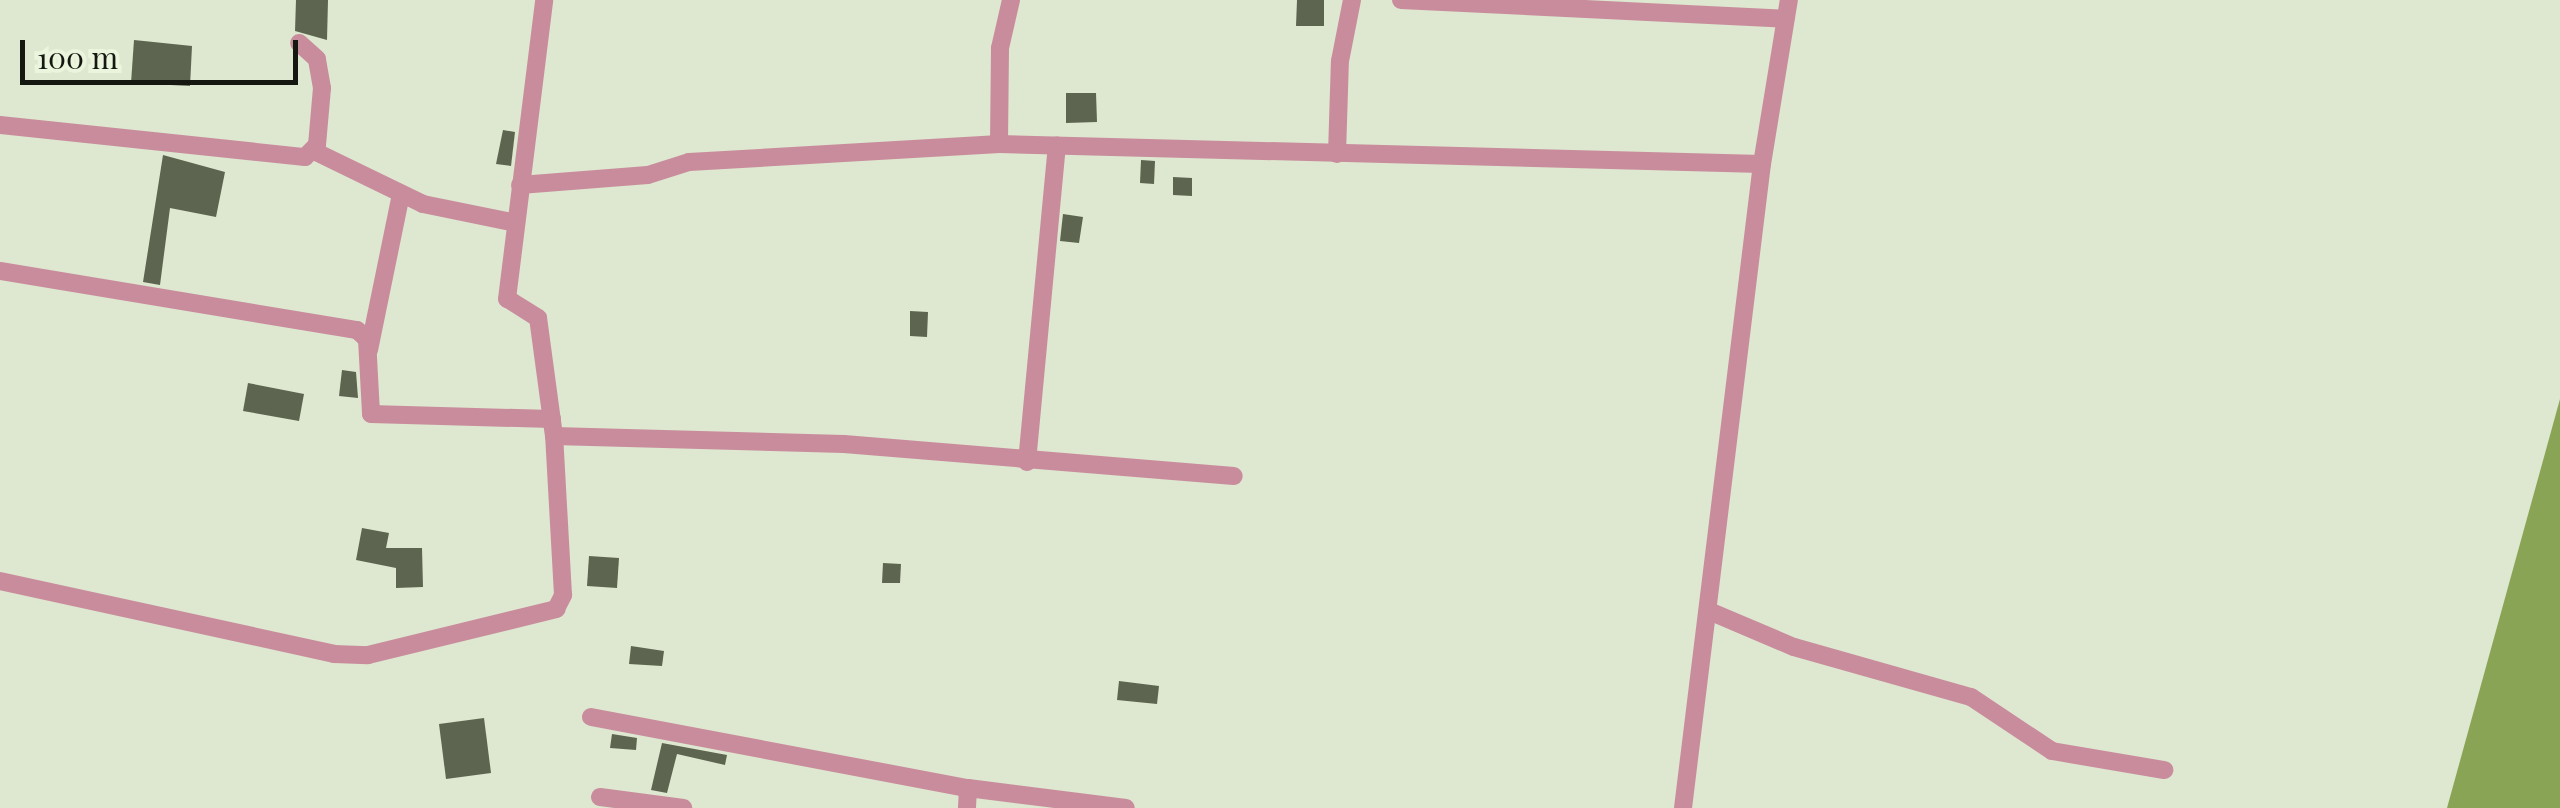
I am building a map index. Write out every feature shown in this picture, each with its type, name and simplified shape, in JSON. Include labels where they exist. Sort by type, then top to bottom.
[{"type":"street","points":[[0,580],[334,654],[368,655],[550,613],[563,595],[553,427],[537,314],[507,299],[544,0]]},
{"type":"street","points":[[999,144],[1000,48],[1011,0]]},
{"type":"street","points":[[1336,154],[1340,61],[1352,0]]},
{"type":"street","points":[[1401,0],[1788,9],[1762,164],[1683,808]]},
{"type":"street","points":[[299,43],[321,72],[314,151]]},
{"type":"street","points":[[0,125],[304,157],[314,151]]},
{"type":"street","points":[[520,185],[648,176],[689,162],[999,144],[1762,164]]},
{"type":"street","points":[[1027,462],[1057,145]]},
{"type":"street","points":[[314,151],[446,211],[516,223]]},
{"type":"street","points":[[402,194],[369,350],[371,414],[844,444],[1234,476]]},
{"type":"street","points":[[0,272],[351,328],[364,334],[369,350]]},
{"type":"street","points":[[1709,612],[1794,647],[1971,697],[2052,751],[2164,770]]},
{"type":"street","points":[[592,717],[968,788],[1126,808]]},
{"type":"street","points":[[967,808],[968,788]]},
{"type":"street","points":[[600,797],[683,808]]},
{"type":"shaded area","points":[[2560,399],[2560,808],[2447,808]]},
{"type":"building","points":[[296,0],[328,0],[327,40],[295,31]]},
{"type":"building","points":[[1297,0],[1324,0],[1324,26],[1296,26]]},
{"type":"building","points":[[134,40],[192,46],[190,86],[131,83]]},
{"type":"building","points":[[1066,93],[1096,93],[1097,122],[1066,123]]},
{"type":"building","points":[[503,130],[515,132],[511,166],[496,164]]},
{"type":"building","points":[[163,155],[225,172],[216,217],[170,208],[160,285],[143,282]]},
{"type":"building","points":[[1141,160],[1155,161],[1154,184],[1140,183]]},
{"type":"building","points":[[1173,177],[1192,178],[1192,196],[1173,195]]},
{"type":"building","points":[[1063,214],[1083,217],[1079,243],[1060,241]]},
{"type":"building","points":[[910,311],[928,312],[927,337],[910,336]]},
{"type":"building","points":[[342,370],[356,372],[358,398],[339,396]]},
{"type":"building","points":[[248,383],[304,394],[299,421],[243,411]]},
{"type":"building","points":[[362,528],[389,533],[386,548],[422,548],[423,587],[396,588],[396,568],[356,560]]},
{"type":"building","points":[[589,556],[619,558],[617,588],[587,586]]},
{"type":"building","points":[[883,563],[901,564],[900,583],[882,583]]},
{"type":"building","points":[[631,646],[664,651],[662,666],[629,664]]},
{"type":"building","points":[[1119,681],[1159,686],[1157,704],[1117,700]]},
{"type":"building","points":[[484,718],[491,773],[446,779],[439,724]]},
{"type":"building","points":[[612,734],[637,738],[636,750],[610,748]]},
{"type":"building","points":[[662,743],[727,755],[725,765],[677,754],[667,793],[651,790]]}]
